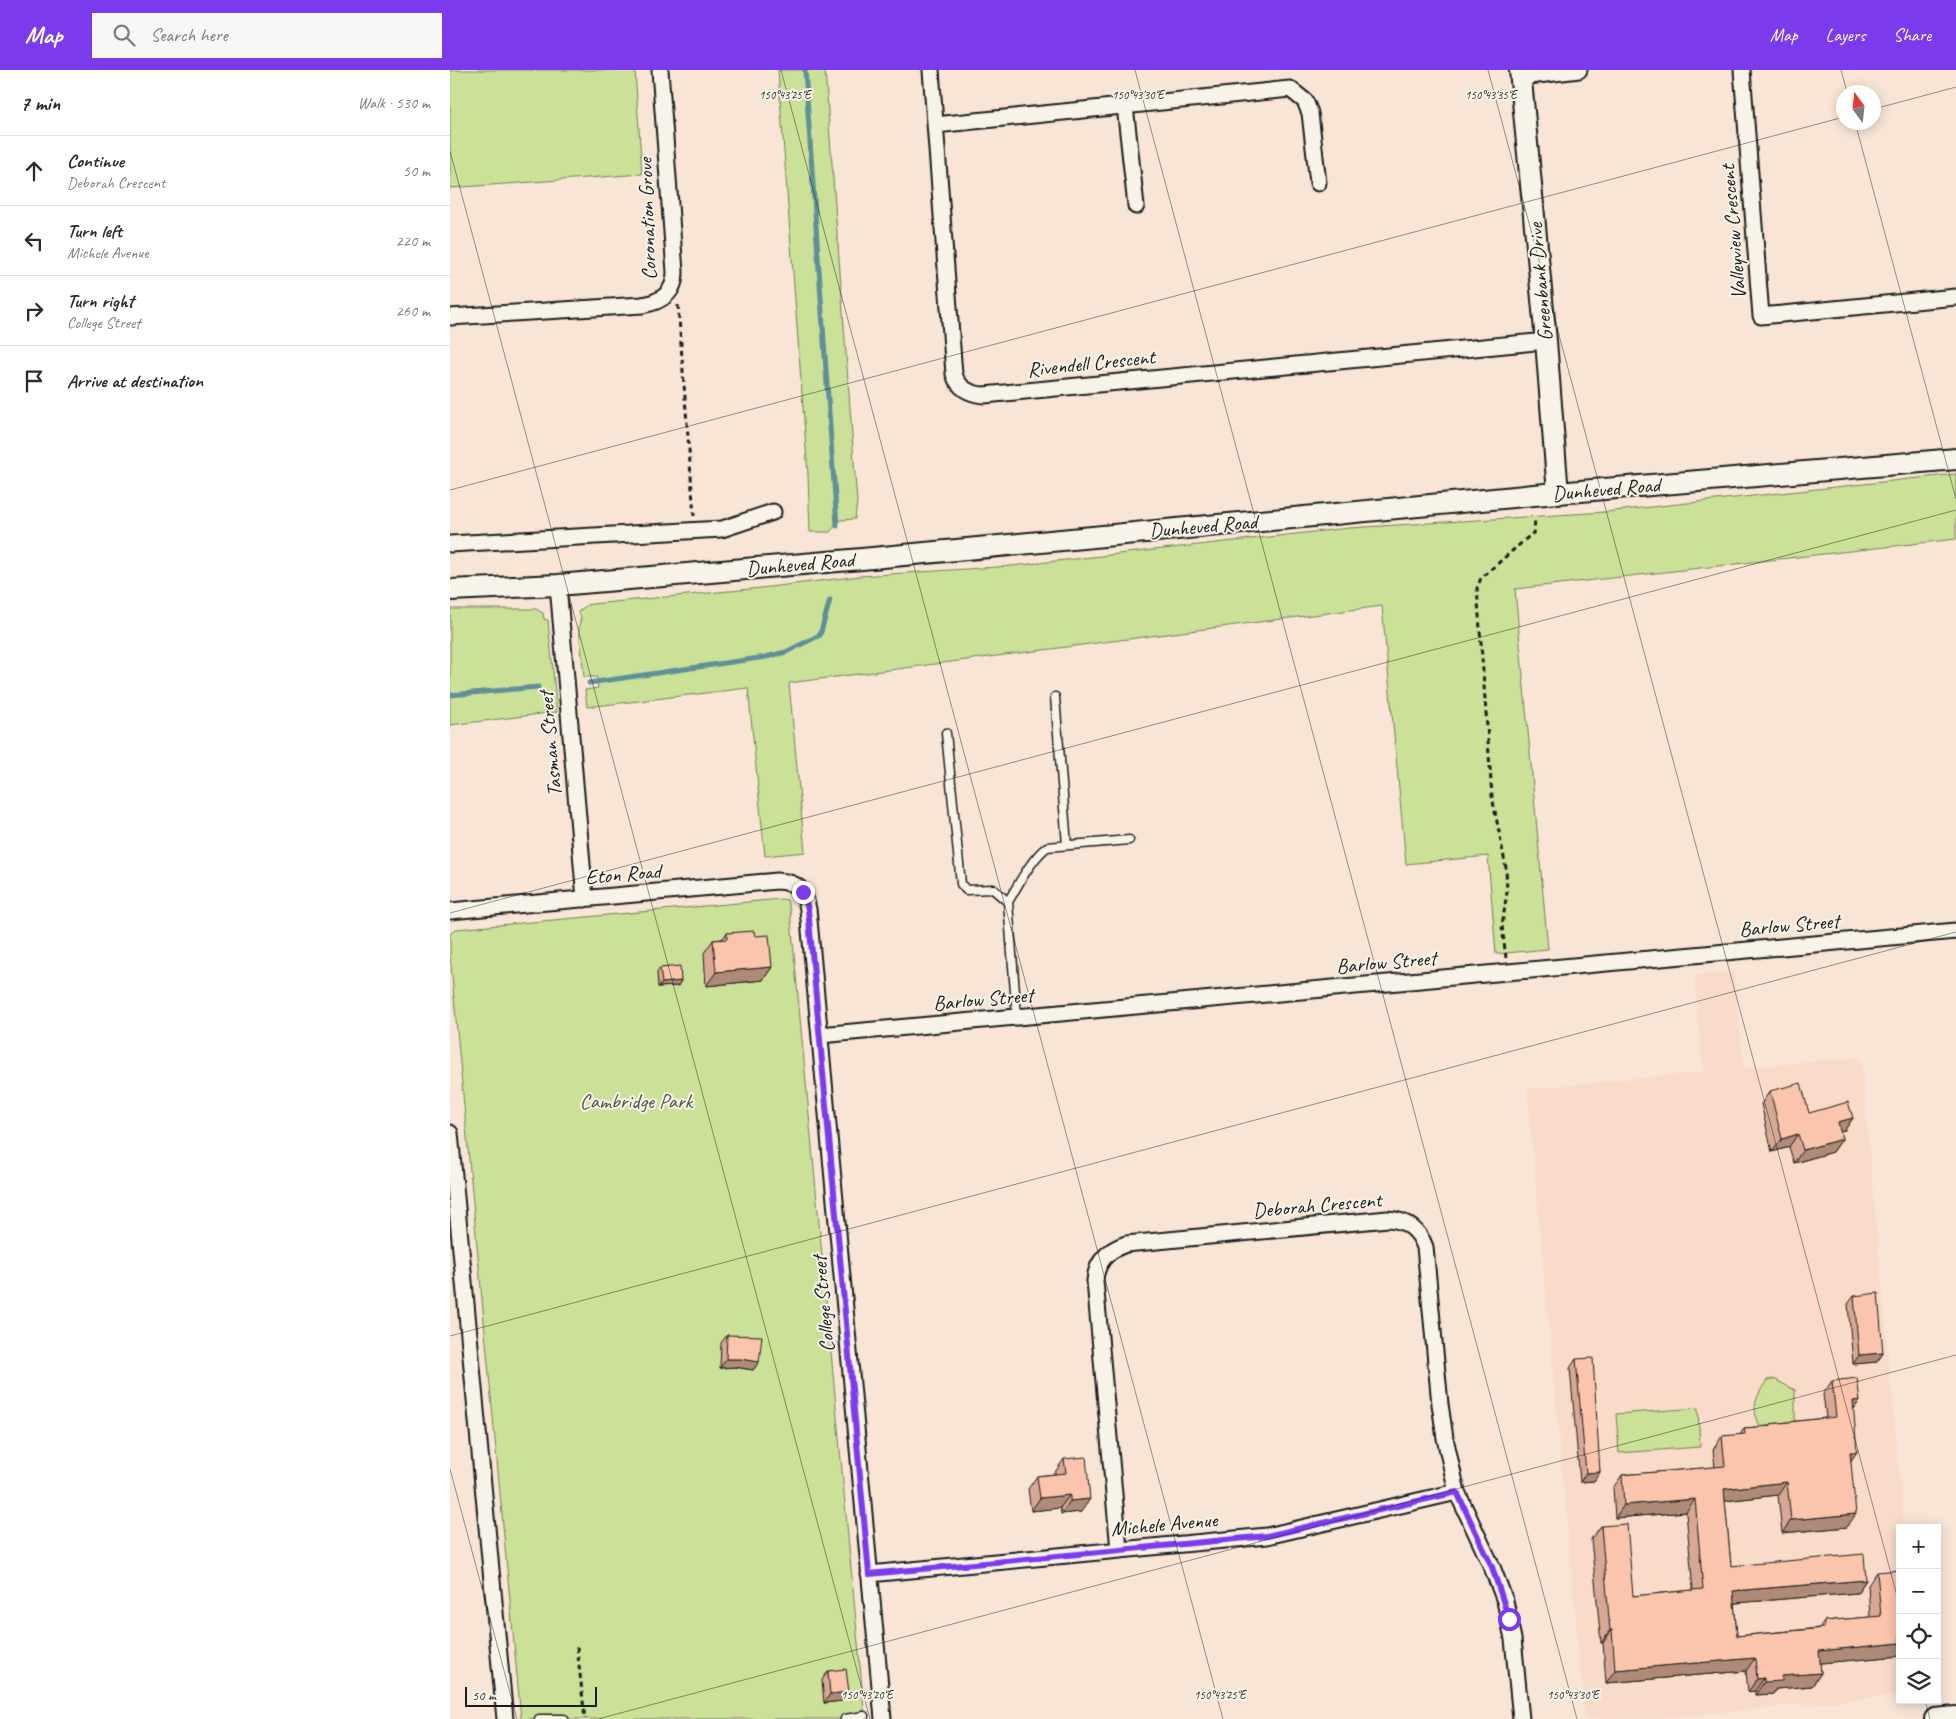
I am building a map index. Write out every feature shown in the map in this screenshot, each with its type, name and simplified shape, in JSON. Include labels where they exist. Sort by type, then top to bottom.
[{"type":"main road","name":"Greenbank Drive","points":[[1520,74],[1546,341],[1558,494]]},
{"type":"main road","name":"Dunheved Road","points":[[450,590],[558,585],[872,558],[1956,459]]},
{"type":"main road","points":[[1935,1719],[1956,1717]]},
{"type":"street","name":"Coronation Grove","points":[[450,317],[642,305],[658,302],[669,293],[674,282],[675,272],[660,70]]},
{"type":"street","name":"Rivendell Crescent","points":[[931,70],[954,374],[958,384],[972,394],[994,394],[1546,341]]},
{"type":"street","points":[[1520,74],[1579,70]]},
{"type":"street","name":"Valleyview Crescent","points":[[1742,70],[1762,316],[1956,297]]},
{"type":"street","points":[[935,125],[1290,89],[1305,101],[1310,113],[1318,182]]},
{"type":"street","points":[[1125,106],[1136,206]]},
{"type":"street","points":[[450,544],[722,529],[773,512]]},
{"type":"street","name":"Tasman Street","points":[[558,585],[585,899]]},
{"type":"street","name":"Eton Road","points":[[450,911],[777,881],[794,883],[798,887]]},
{"type":"street","name":"College Street","points":[[798,887],[806,900],[808,909],[883,1719]]},
{"type":"street","name":"Barlow Street","points":[[820,1035],[1956,931]]},
{"type":"street","points":[[450,1133],[505,1719]]},
{"type":"street","name":"Deborah Crescent","points":[[1119,1550],[1095,1281],[1097,1268],[1104,1257],[1113,1249],[1126,1244],[1388,1219],[1409,1224],[1419,1234],[1426,1252],[1440,1404],[1445,1438],[1457,1492],[1492,1567],[1505,1602],[1513,1639],[1520,1719]]},
{"type":"street","name":"Michele Avenue","points":[[869,1574],[1279,1534],[1457,1492]]},
{"type":"lane","points":[[1055,697],[1067,844]]},
{"type":"lane","points":[[946,733],[961,884],[963,888],[970,890],[993,889],[1008,902]]},
{"type":"lane","points":[[1016,1018],[1008,902],[1043,850],[1051,846],[1067,844],[1129,840]]},
{"type":"lane","points":[[845,1719],[864,1716]]},
{"type":"lane","points":[[539,1719],[564,1719]]},
{"type":"path","points":[[677,302],[680,309],[694,522]]},
{"type":"path","points":[[1507,972],[1502,926],[1507,892],[1506,868],[1492,796],[1477,588],[1481,578],[1534,532],[1536,518]]},
{"type":"path","points":[[577,1647],[585,1719]]},
{"type":"shaded area","points":[[1734,972],[1744,1068],[1861,1057],[1904,1524],[1896,1524],[1896,1695],[1651,1719],[1585,1719],[1527,1089],[1703,1072],[1694,976]]},
{"type":"green space","points":[[450,70],[635,70],[642,174],[450,188]]},
{"type":"green space","points":[[778,70],[825,70],[857,502],[855,519],[840,520],[830,532],[810,532],[808,475]]},
{"type":"green space","points":[[1956,474],[1956,539],[1515,589],[1548,949],[1496,954],[1488,856],[1406,864],[1382,606],[789,683],[805,852],[765,856],[748,688],[587,707],[585,690],[598,688],[597,677],[584,677],[579,627],[581,617],[578,612],[587,605],[592,604],[761,588],[860,576],[1012,566],[1349,528],[1605,512]]},
{"type":"green space","points":[[450,609],[536,609],[543,613],[544,619],[548,620],[557,712],[450,725]]},
{"type":"green space","name":"Cambridge Park","points":[[781,899],[787,900],[790,910],[865,1719],[521,1719],[450,955],[450,934],[456,929]]},
{"type":"green space","points":[[1774,1379],[1795,1390],[1795,1429],[1765,1434],[1757,1419],[1755,1407],[1759,1394],[1767,1380]]},
{"type":"green space","points":[[1698,1408],[1700,1447],[1619,1453],[1616,1414]]},
{"type":"building","points":[[754,931],[755,936],[769,935],[772,967],[716,972],[713,940],[727,939],[727,933]]},
{"type":"building","points":[[680,966],[681,981],[662,983],[660,968]]},
{"type":"building","points":[[1801,1083],[1809,1113],[1848,1102],[1853,1118],[1838,1122],[1842,1139],[1803,1150],[1798,1134],[1782,1139],[1770,1091]]},
{"type":"building","points":[[1878,1293],[1883,1353],[1859,1355],[1854,1296]]},
{"type":"building","points":[[727,1335],[762,1336],[759,1362],[726,1359]]},
{"type":"building","points":[[1593,1358],[1600,1472],[1586,1473],[1576,1359]]},
{"type":"building","points":[[1857,1378],[1860,1400],[1853,1401],[1857,1452],[1850,1452],[1856,1514],[1791,1520],[1787,1482],[1724,1489],[1731,1566],[1864,1554],[1866,1580],[1733,1591],[1737,1636],[1824,1628],[1824,1621],[1881,1616],[1877,1572],[1896,1570],[1896,1643],[1819,1651],[1821,1673],[1782,1676],[1782,1681],[1764,1682],[1764,1678],[1757,1679],[1755,1658],[1615,1670],[1601,1526],[1627,1524],[1633,1596],[1703,1589],[1695,1499],[1624,1505],[1622,1475],[1725,1466],[1722,1436],[1745,1434],[1744,1428],[1836,1417],[1832,1381]]},
{"type":"building","points":[[1086,1457],[1090,1499],[1070,1501],[1070,1495],[1040,1498],[1037,1476],[1066,1473],[1064,1459]]},
{"type":"building","points":[[846,1669],[849,1692],[830,1694],[828,1671]]},
{"type":"waterway","points":[[805,70],[837,526]]},
{"type":"waterway","points":[[589,683],[766,657],[786,652],[820,635],[830,600]]},
{"type":"waterway","points":[[450,695],[538,687]]},
{"type":"route","points":[[803,892],[808,909],[869,1574],[1267,1536],[1457,1492],[1492,1567],[1509,1619]]}]
